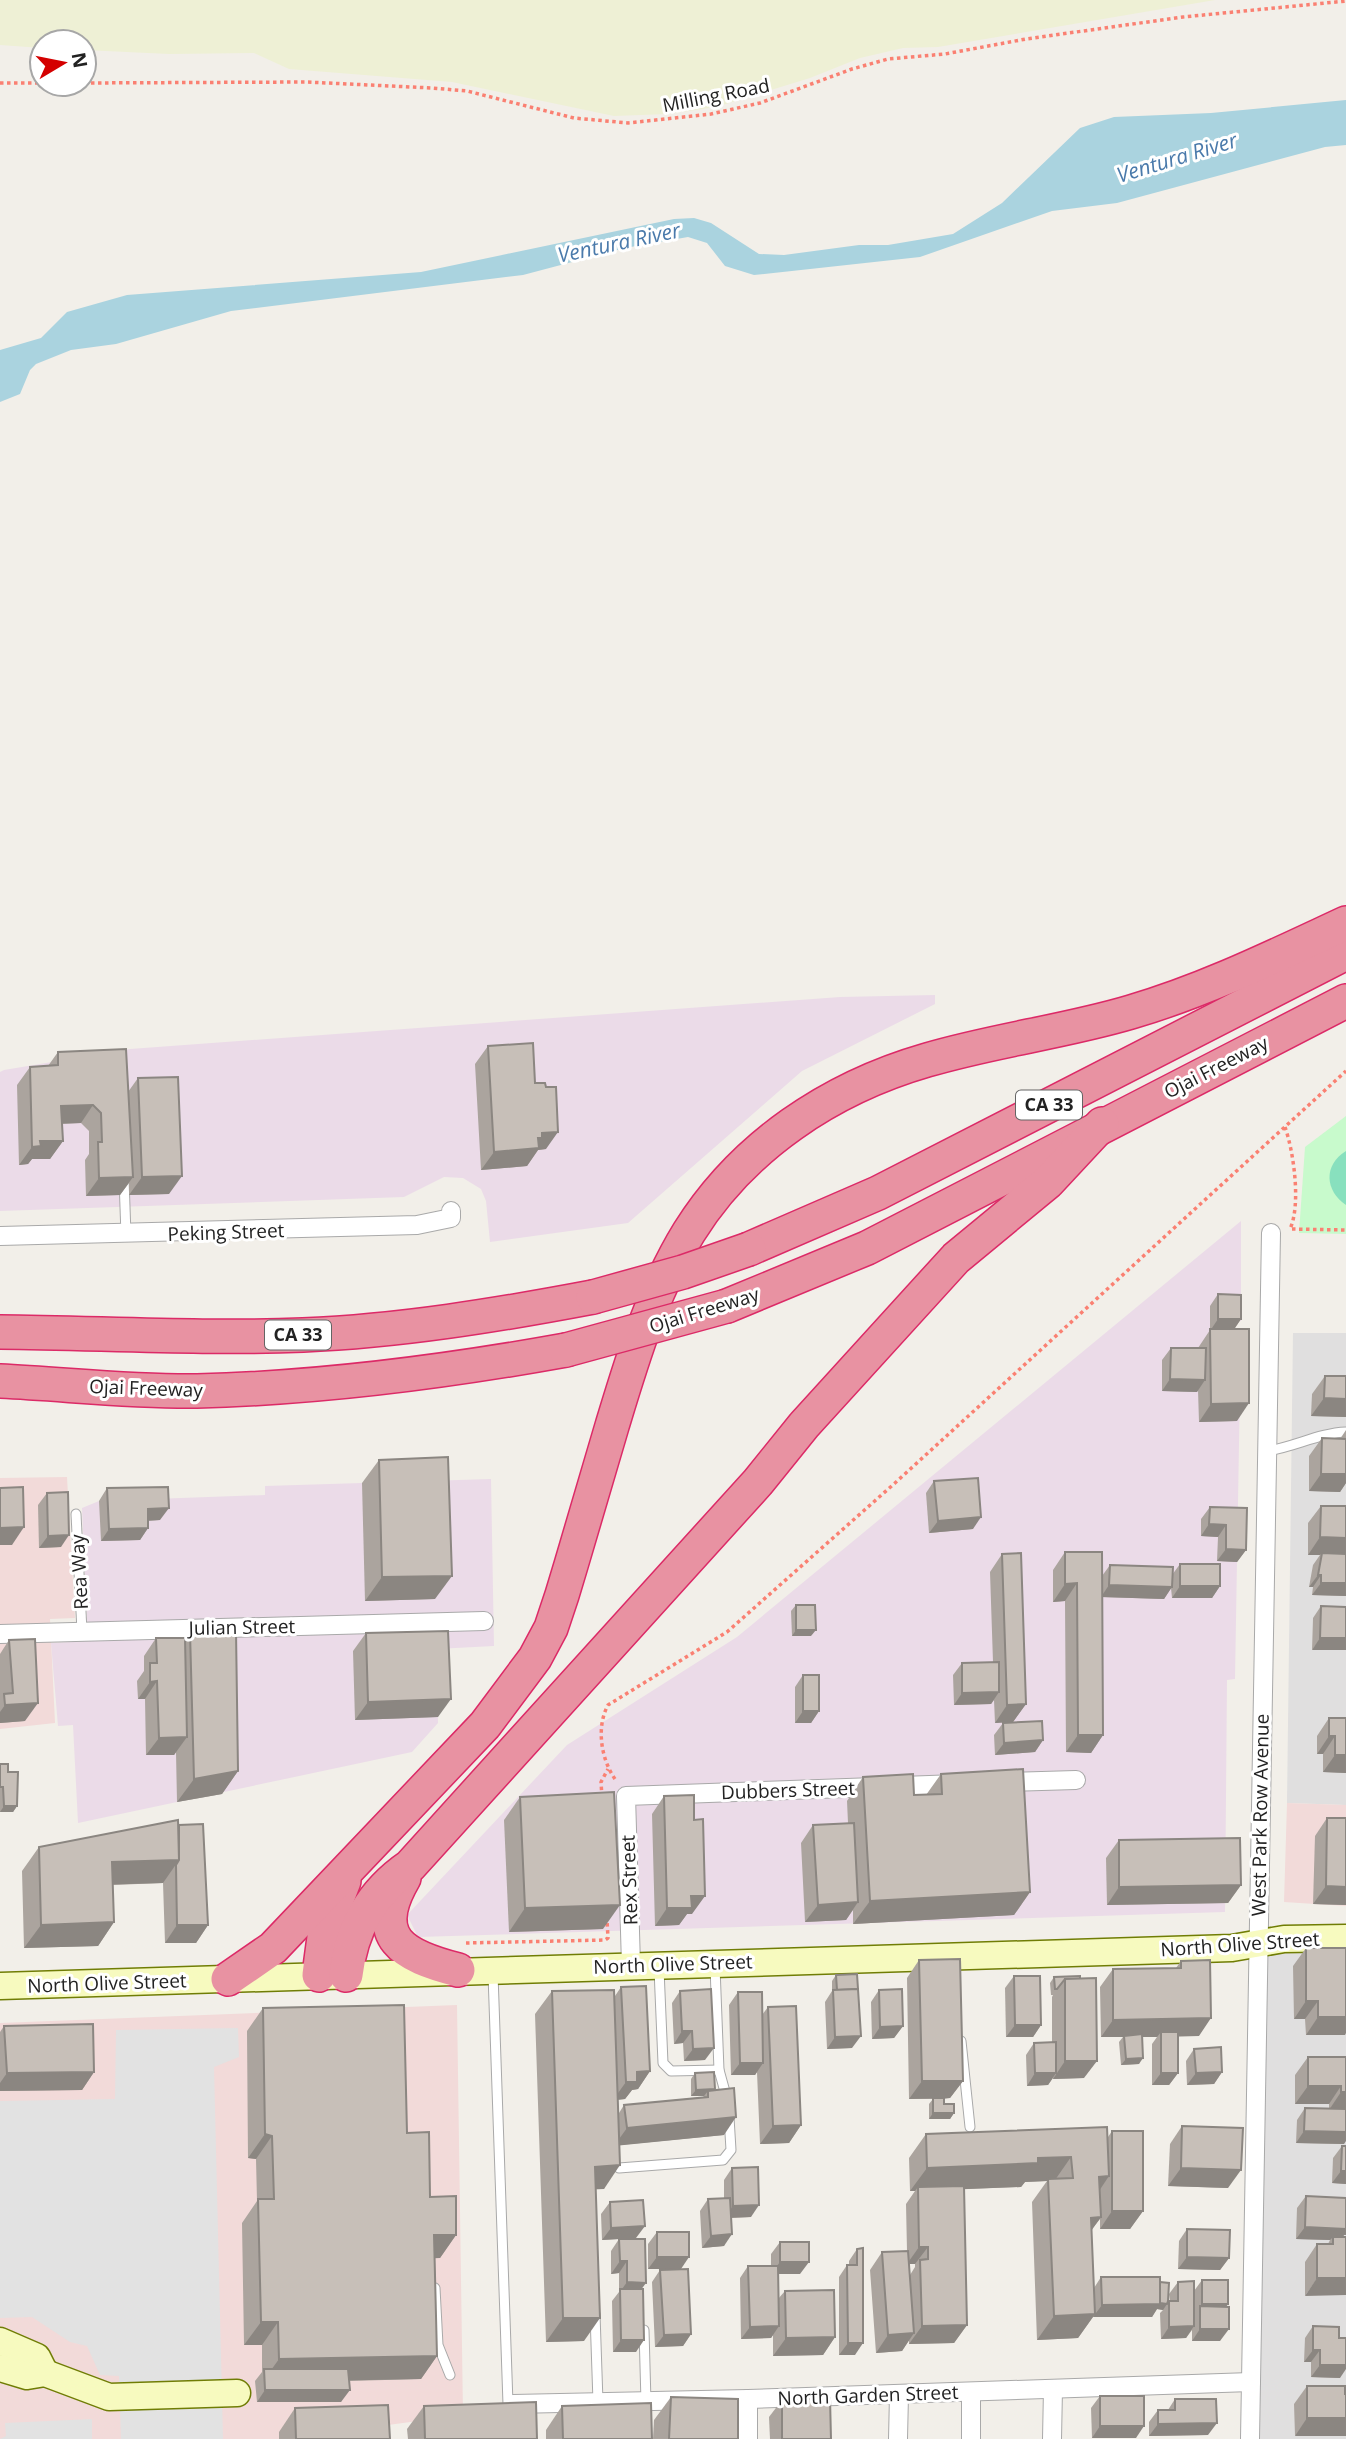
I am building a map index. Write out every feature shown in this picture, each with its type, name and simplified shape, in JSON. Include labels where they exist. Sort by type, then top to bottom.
[{"type":"highway","points":[[228,1979],[273,1948],[485,1725],[535,1658],[551,1628],[562,1595],[629,1370],[656,1294],[688,1233],[735,1172],[768,1141],[847,1090],[892,1071],[1186,996],[1346,923]]},
{"type":"highway","name":"CA 33","points":[[0,1332],[302,1335],[380,1329],[487,1316],[593,1297],[683,1272],[749,1249],[878,1193],[1346,953]]},
{"type":"highway","name":"Ojai Freeway","points":[[0,1381],[195,1391],[347,1382],[458,1369],[566,1350],[727,1306],[867,1248],[1102,1124],[1346,1002]]},
{"type":"highway","points":[[333,1975],[357,1925],[391,1879],[410,1866],[758,1482],[804,1425],[956,1258],[1048,1182],[1102,1124]]},
{"type":"highway","points":[[333,1975],[325,1930],[352,1863]]},
{"type":"highway","points":[[410,1866],[389,1909],[393,1934],[399,1944],[423,1961],[458,1956]]},
{"type":"street","name":"Peking Street","points":[[0,1236],[126,1235],[417,1225],[451,1215]]},
{"type":"street","name":"West Park Row Avenue","points":[[1250,2439],[1271,1233]]},
{"type":"street","name":"Julian Street","points":[[0,1634],[484,1621]]},
{"type":"street","name":"Dubbers Street","points":[[626,1796],[1076,1780]]},
{"type":"street","name":"Rex Street","points":[[626,1796],[631,1965]]},
{"type":"street","name":"North Olive Street","points":[[0,1986],[333,1975],[458,1956],[493,1969],[715,1962],[955,1961],[1232,1948],[1284,1939],[1346,1938]]},
{"type":"street","points":[[0,2341],[37,2357],[45,2373]]},
{"type":"street","points":[[0,2368],[27,2376],[45,2373],[109,2397],[237,2393]]},
{"type":"street","name":"North Garden Street","points":[[485,2404],[508,2404],[533,2409],[598,2402],[899,2395],[1251,2382]]},
{"type":"street","points":[[1052,2439],[1053,2389]]},
{"type":"street","points":[[971,2392],[971,2439]]},
{"type":"street","points":[[898,2439],[899,2395]]},
{"type":"street","points":[[748,2399],[748,2439]]},
{"type":"lane","points":[[123,1167],[126,1235]]},
{"type":"lane","points":[[1267,1451],[1287,1448],[1329,1433],[1346,1432]]},
{"type":"lane","name":"Rea Way","points":[[76,1514],[82,1631]]},
{"type":"lane","points":[[619,2168],[723,2160],[731,2150],[728,2104],[719,2070],[715,1962]]},
{"type":"lane","points":[[658,1964],[663,2063],[671,2071],[719,2070]]},
{"type":"lane","points":[[493,1969],[508,2404]]},
{"type":"lane","points":[[960,2027],[970,2127]]},
{"type":"lane","points":[[435,2271],[438,2344],[450,2375]]},
{"type":"lane","points":[[595,2297],[598,2402]]},
{"type":"lane","points":[[644,2322],[646,2402]]},
{"type":"path","name":"Milling Road","points":[[98,83],[307,82],[432,88],[467,91],[574,118],[639,122],[711,114],[760,103],[852,69],[888,59],[945,54],[1026,39],[1183,17],[1346,1]]},
{"type":"path","points":[[0,83],[28,83]]},
{"type":"path","points":[[626,1796],[608,1769],[601,1726],[608,1705],[727,1632],[895,1483],[1346,1071]]},
{"type":"path","points":[[1285,1127],[1293,1151],[1291,1229]]},
{"type":"path","points":[[1271,1233],[1291,1229],[1346,1230]]},
{"type":"path","points":[[603,1808],[601,1782],[608,1769]]},
{"type":"path","points":[[458,1956],[605,1940],[608,1938],[607,1912]]},
{"type":"shaded area","points":[[935,995],[935,1004],[802,1071],[628,1223],[490,1242],[486,1201],[481,1189],[463,1178],[444,1177],[404,1197],[0,1211],[0,1072],[4,1070],[130,1049],[840,997]]},
{"type":"shaded area","points":[[1241,1221],[1241,1321],[1234,1321],[1234,1385],[1240,1385],[1235,1679],[1227,1680],[1225,1912],[418,1937],[407,1915],[567,1745],[737,1637]]},
{"type":"shaded area","points":[[1293,1333],[1346,1333],[1346,1805],[1287,1803]]},
{"type":"shaded area","points":[[67,1477],[75,1618],[50,1619],[55,1723],[0,1729],[0,1478]]},
{"type":"shaded area","points":[[491,1479],[494,1646],[436,1649],[438,1723],[412,1752],[78,1823],[73,1725],[58,1726],[51,1643],[88,1641],[82,1508],[99,1501],[265,1495],[265,1486]]},
{"type":"shaded area","points":[[1287,1803],[1346,1805],[1346,1906],[1284,1902]]},
{"type":"shaded area","points":[[1346,1938],[1346,2439],[1250,2439],[1257,1944]]},
{"type":"shaded area","points":[[457,2005],[463,2415],[388,2425],[388,2439],[0,2439],[0,2023]]},
{"type":"shaded area","points":[[238,2028],[239,2057],[214,2067],[223,2439],[121,2439],[119,2376],[100,2375],[87,2346],[70,2342],[32,2317],[0,2318],[0,2101],[115,2099],[116,2030]]},
{"type":"shaded area","points":[[92,2419],[92,2439],[0,2439],[6,2436],[5,2423]]},
{"type":"green space","points":[[0,0],[1215,0],[938,47],[903,48],[860,58],[810,78],[716,107],[668,114],[614,116],[452,82],[289,69],[254,53],[169,54],[98,51],[98,28],[28,28],[28,47],[0,45]]},
{"type":"green space","points":[[1346,1116],[1346,1234],[1299,1233],[1305,1147]]},
{"type":"green space","points":[[1346,1151],[1346,1205],[1334,1193],[1330,1171],[1333,1163]]},
{"type":"water","name":"Ventura River","points":[[1346,100],[1346,145],[1325,147],[1117,203],[1052,211],[920,257],[754,275],[725,266],[707,243],[688,237],[625,248],[523,275],[231,311],[116,344],[71,350],[36,364],[30,370],[20,394],[0,402],[0,350],[41,338],[67,312],[127,295],[421,272],[674,219],[694,218],[711,223],[759,254],[784,255],[859,245],[888,245],[953,234],[1002,203],[1080,128],[1114,117],[1211,113]]},
{"type":"building","points":[[533,1043],[535,1083],[556,1087],[558,1132],[542,1133],[542,1138],[538,1138],[539,1148],[494,1152],[488,1046]]},
{"type":"building","points":[[126,1049],[133,1177],[99,1178],[98,1142],[102,1142],[101,1113],[93,1105],[61,1106],[63,1141],[40,1141],[41,1146],[32,1147],[30,1067],[58,1065],[58,1052]]},
{"type":"building","points":[[178,1077],[182,1176],[142,1177],[138,1078]]},
{"type":"building","points":[[1218,1294],[1241,1295],[1241,1319],[1218,1319]]},
{"type":"building","points":[[1210,1329],[1249,1329],[1249,1403],[1211,1404]]},
{"type":"building","points":[[1171,1348],[1206,1348],[1205,1380],[1170,1379]]},
{"type":"building","points":[[1325,1376],[1346,1376],[1346,1399],[1324,1398]]},
{"type":"building","points":[[1322,1438],[1346,1439],[1346,1474],[1321,1474]]},
{"type":"building","points":[[448,1457],[452,1576],[382,1577],[379,1460]]},
{"type":"building","points":[[978,1478],[981,1517],[938,1521],[934,1481]]},
{"type":"building","points":[[23,1487],[24,1527],[0,1528],[0,1488]]},
{"type":"building","points":[[168,1487],[169,1508],[148,1509],[148,1528],[109,1529],[107,1488]]},
{"type":"building","points":[[68,1492],[69,1535],[48,1536],[47,1493]]},
{"type":"building","points":[[1321,1506],[1346,1506],[1346,1538],[1320,1537]]},
{"type":"building","points":[[1210,1507],[1247,1508],[1246,1550],[1226,1549],[1226,1525],[1209,1524]]},
{"type":"building","points":[[1065,1552],[1102,1552],[1103,1735],[1078,1735],[1077,1583],[1065,1584]]},
{"type":"building","points":[[1021,1553],[1026,1704],[1007,1705],[1002,1554]]},
{"type":"building","points":[[1322,1553],[1346,1554],[1346,1583],[1321,1583],[1321,1575],[1318,1575]]},
{"type":"building","points":[[1180,1564],[1220,1564],[1220,1586],[1180,1586]]},
{"type":"building","points":[[1110,1565],[1173,1567],[1172,1587],[1109,1585]]},
{"type":"building","points":[[796,1605],[815,1605],[816,1630],[796,1630]]},
{"type":"building","points":[[1321,1606],[1346,1607],[1346,1638],[1320,1638]]},
{"type":"building","points":[[236,1631],[238,1771],[194,1779],[190,1632]]},
{"type":"building","points":[[448,1631],[451,1699],[368,1702],[366,1633]]},
{"type":"building","points":[[156,1638],[185,1638],[187,1737],[159,1738],[157,1681],[150,1682],[150,1663],[157,1663]]},
{"type":"building","points":[[35,1639],[38,1703],[5,1705],[4,1694],[13,1693],[9,1640]]},
{"type":"building","points":[[999,1662],[999,1692],[962,1693],[962,1663]]},
{"type":"building","points":[[803,1675],[819,1675],[819,1711],[803,1711]]},
{"type":"building","points":[[1329,1718],[1346,1718],[1346,1755],[1335,1755],[1335,1736],[1329,1736]]},
{"type":"building","points":[[1042,1721],[1043,1740],[1004,1743],[1003,1723]]},
{"type":"building","points":[[0,1764],[8,1764],[8,1772],[18,1772],[17,1806],[4,1806],[3,1787],[0,1787]]},
{"type":"building","points":[[1023,1769],[1030,1892],[870,1901],[863,1777],[913,1774],[914,1795],[942,1794],[941,1774]]},
{"type":"building","points":[[614,1792],[620,1905],[525,1908],[520,1797]]},
{"type":"building","points":[[694,1795],[694,1820],[703,1819],[705,1896],[691,1896],[692,1908],[667,1908],[664,1796]]},
{"type":"building","points":[[1327,1818],[1346,1818],[1346,1887],[1326,1886]]},
{"type":"building","points":[[178,1820],[179,1860],[112,1862],[114,1922],[41,1925],[39,1847]]},
{"type":"building","points":[[854,1823],[858,1902],[818,1905],[813,1825]]},
{"type":"building","points":[[203,1824],[208,1925],[177,1925],[176,1865],[179,1860],[179,1825]]},
{"type":"building","points":[[1240,1838],[1241,1885],[1119,1887],[1119,1840]]},
{"type":"building","points":[[1306,1948],[1346,1948],[1346,2017],[1318,2017],[1318,2001],[1306,2001]]},
{"type":"building","points":[[960,1959],[963,2081],[922,2081],[919,1960]]},
{"type":"building","points":[[1210,1960],[1211,2018],[1113,2020],[1113,1969],[1181,1968],[1181,1961]]},
{"type":"building","points":[[857,1974],[858,1989],[837,1990],[836,1975]]},
{"type":"building","points":[[1014,1976],[1040,1976],[1041,2025],[1015,2025]]},
{"type":"building","points":[[1080,1976],[1080,1979],[1065,1979],[1055,1989],[1054,1977]]},
{"type":"building","points":[[1096,1978],[1097,2061],[1065,2061],[1065,1979]]},
{"type":"building","points":[[646,1986],[650,2071],[637,2072],[637,2082],[626,2082],[621,1987]]},
{"type":"building","points":[[711,1989],[714,2048],[693,2049],[692,2031],[682,2031],[680,1991]]},
{"type":"building","points":[[858,1989],[861,2036],[835,2037],[833,1990]]},
{"type":"building","points":[[902,1989],[903,2026],[880,2027],[879,1990]]},
{"type":"building","points":[[614,1990],[620,2165],[595,2167],[600,2318],[563,2318],[552,1991]]},
{"type":"building","points":[[738,1992],[762,1992],[763,2063],[740,2063]]},
{"type":"building","points":[[404,2005],[407,2133],[429,2132],[430,2197],[456,2196],[456,2235],[434,2235],[437,2356],[279,2359],[278,2322],[261,2322],[258,2199],[274,2199],[272,2136],[265,2134],[263,2008]]},
{"type":"building","points":[[796,2006],[801,2125],[773,2126],[768,2007]]},
{"type":"building","points":[[93,2024],[94,2072],[7,2073],[4,2026]]},
{"type":"building","points":[[1161,2032],[1178,2032],[1178,2073],[1161,2073]]},
{"type":"building","points":[[1142,2034],[1143,2058],[1126,2059],[1124,2036]]},
{"type":"building","points":[[1056,2042],[1056,2073],[1035,2073],[1034,2043]]},
{"type":"building","points":[[1221,2047],[1222,2072],[1196,2073],[1194,2049]]},
{"type":"building","points":[[1308,2057],[1346,2057],[1346,2092],[1341,2092],[1341,2086],[1308,2086]]},
{"type":"building","points":[[714,2072],[715,2089],[696,2090],[695,2073]]},
{"type":"building","points":[[734,2088],[736,2117],[627,2128],[624,2105],[708,2097],[708,2091]]},
{"type":"building","points":[[933,2098],[944,2098],[944,2104],[954,2104],[954,2113],[933,2113]]},
{"type":"building","points":[[1305,2108],[1346,2109],[1346,2132],[1304,2131]]},
{"type":"building","points":[[1182,2126],[1243,2128],[1241,2170],[1181,2168]]},
{"type":"building","points":[[1107,2127],[1109,2176],[1099,2177],[1101,2217],[1091,2218],[1095,2314],[1054,2316],[1048,2179],[1073,2178],[1071,2157],[1038,2158],[1038,2163],[927,2168],[926,2134]]},
{"type":"building","points":[[1112,2131],[1143,2131],[1143,2211],[1112,2211]]},
{"type":"building","points":[[1342,2146],[1346,2146],[1346,2171],[1341,2171]]},
{"type":"building","points":[[758,2167],[759,2205],[733,2206],[732,2168]]},
{"type":"building","points":[[964,2186],[967,2325],[922,2326],[920,2260],[928,2259],[928,2247],[919,2247],[918,2187]]},
{"type":"building","points":[[1306,2196],[1346,2198],[1346,2229],[1305,2227]]},
{"type":"building","points":[[730,2198],[732,2234],[711,2236],[708,2199]]},
{"type":"building","points":[[643,2200],[645,2226],[611,2228],[610,2202]]},
{"type":"building","points":[[1187,2229],[1230,2230],[1229,2258],[1187,2257]]},
{"type":"building","points":[[657,2232],[689,2232],[689,2257],[657,2257]]},
{"type":"building","points":[[1333,2237],[1346,2237],[1346,2278],[1317,2278],[1317,2244],[1333,2244]]},
{"type":"building","points":[[619,2239],[645,2239],[646,2283],[627,2282],[627,2261],[620,2261]]},
{"type":"building","points":[[780,2242],[809,2242],[809,2262],[780,2262]]},
{"type":"building","points":[[863,2248],[863,2343],[848,2343],[847,2265],[857,2265],[857,2249]]},
{"type":"building","points":[[908,2251],[914,2333],[888,2335],[882,2252]]},
{"type":"building","points":[[748,2266],[778,2266],[779,2326],[750,2327]]},
{"type":"building","points":[[688,2269],[691,2334],[664,2335],[660,2270]]},
{"type":"building","points":[[1101,2277],[1160,2277],[1160,2304],[1102,2305]]},
{"type":"building","points":[[1202,2280],[1228,2280],[1228,2304],[1202,2304]]},
{"type":"building","points":[[1194,2281],[1194,2326],[1169,2327],[1169,2301],[1178,2301],[1178,2282]]},
{"type":"building","points":[[1160,2282],[1169,2283],[1167,2304],[1160,2303]]},
{"type":"building","points":[[620,2289],[643,2289],[644,2340],[621,2340]]},
{"type":"building","points":[[834,2290],[835,2337],[786,2338],[785,2291]]},
{"type":"building","points":[[1200,2306],[1229,2307],[1229,2329],[1200,2329]]},
{"type":"building","points":[[1313,2326],[1339,2327],[1339,2338],[1346,2338],[1346,2365],[1320,2365],[1320,2350],[1313,2350]]},
{"type":"building","points":[[264,2369],[348,2369],[350,2390],[265,2390]]},
{"type":"building","points":[[1307,2386],[1345,2386],[1346,2418],[1307,2418]]},
{"type":"building","points":[[1100,2396],[1144,2396],[1144,2426],[1100,2426]]},
{"type":"building","points":[[671,2397],[738,2399],[738,2439],[669,2439]]},
{"type":"building","points":[[830,2398],[831,2439],[782,2439],[782,2400]]},
{"type":"building","points":[[1175,2399],[1216,2399],[1217,2423],[1158,2424],[1158,2410],[1175,2410]]},
{"type":"building","points":[[536,2402],[537,2439],[425,2439],[424,2406]]},
{"type":"building","points":[[651,2403],[652,2439],[563,2439],[562,2406]]},
{"type":"building","points":[[388,2405],[390,2439],[296,2439],[295,2408]]}]
